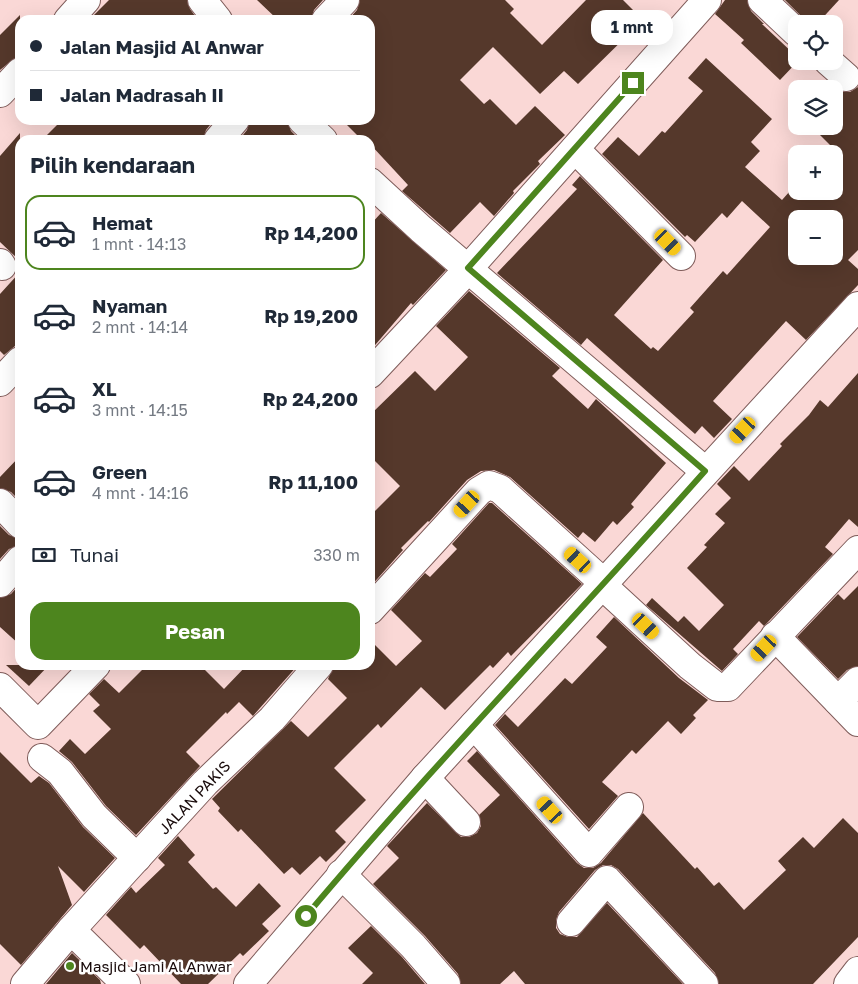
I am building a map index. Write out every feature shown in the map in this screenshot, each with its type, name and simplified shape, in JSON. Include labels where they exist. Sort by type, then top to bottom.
[{"type":"street","points":[[72,15],[86,0]]},
{"type":"street","points":[[202,0],[214,15]]},
{"type":"street","points":[[331,15],[345,0]]},
{"type":"street","points":[[375,369],[468,268],[707,0]]},
{"type":"street","points":[[762,0],[788,24]]},
{"type":"street","points":[[0,93],[15,77]]},
{"type":"street","points":[[222,135],[231,125]]},
{"type":"street","points":[[308,125],[318,135]]},
{"type":"street","points":[[575,149],[681,256]]},
{"type":"street","points":[[375,186],[705,471]]},
{"type":"street","points":[[248,984],[425,778],[858,306]]},
{"type":"street","points":[[0,382],[15,366]]},
{"type":"street","points":[[375,605],[479,491],[489,484],[497,486],[690,666],[717,687],[728,687],[858,550]]},
{"type":"street","points":[[0,503],[15,519]]},
{"type":"street","points":[[0,583],[15,566]]},
{"type":"street","points":[[776,636],[858,722]]},
{"type":"street","points":[[0,687],[38,726],[91,670]]},
{"type":"street","name":"JALAN PAKIS","points":[[26,984],[71,930],[205,783],[272,719],[315,670]]},
{"type":"street","points":[[838,701],[858,681]]},
{"type":"street","points":[[474,725],[588,853],[629,807]]},
{"type":"street","points":[[42,758],[60,772],[94,816],[137,858]]},
{"type":"street","points":[[425,778],[466,822]]},
{"type":"street","points":[[341,874],[413,946],[446,984]]},
{"type":"street","points":[[571,922],[607,880],[690,979]]},
{"type":"street","points":[[71,930],[126,984]]},
{"type":"street","points":[[848,984],[858,971]]},
{"type":"building","points":[[109,0],[187,0],[194,15],[94,15]]},
{"type":"building","points":[[257,0],[323,0],[314,10],[312,15],[273,15]]},
{"type":"building","points":[[360,0],[505,0],[514,9],[510,13],[542,45],[586,0],[623,0],[643,20],[578,84],[564,71],[540,94],[493,47],[460,80],[484,104],[490,99],[516,125],[535,106],[565,135],[538,161],[540,164],[513,191],[514,193],[494,216],[480,202],[450,233],[402,191],[408,185],[375,149],[375,135],[357,135],[347,125],[375,125],[375,15],[352,15],[357,10]]},
{"type":"building","points":[[725,0],[747,0],[751,11],[788,48],[789,70],[780,80],[741,43],[744,40],[715,14]]},
{"type":"building","points":[[785,0],[839,0],[825,15],[800,15]]},
{"type":"building","points":[[15,20],[15,58],[0,70],[0,35]]},
{"type":"building","points":[[706,58],[772,119],[751,142],[760,151],[745,167],[782,200],[788,193],[788,200],[843,200],[843,145],[830,145],[820,135],[843,135],[843,92],[850,92],[858,87],[858,250],[848,260],[858,269],[858,285],[806,340],[786,321],[713,401],[732,419],[714,438],[702,426],[695,434],[587,338],[581,345],[497,273],[577,189],[572,185],[580,176],[663,260],[614,315],[651,349],[653,347],[658,351],[694,312],[690,308],[723,271],[727,275],[770,227],[742,201],[727,218],[722,213],[695,242],[687,235],[685,237],[602,154],[618,137],[639,156],[662,131],[665,133],[703,91],[688,78]]},
{"type":"building","points":[[57,125],[210,125],[204,135],[47,135]]},
{"type":"building","points":[[248,125],[289,125],[295,135],[243,135]]},
{"type":"building","points":[[15,139],[15,256],[0,242],[0,156]]},
{"type":"building","points":[[381,213],[446,270],[413,305],[411,303],[375,345],[375,220]]},
{"type":"building","points":[[15,278],[15,346],[4,355],[0,351],[0,294]]},
{"type":"building","points":[[469,291],[560,368],[552,376],[588,409],[596,399],[666,463],[631,504],[634,507],[617,525],[613,521],[595,542],[583,532],[578,538],[510,477],[494,470],[481,471],[467,480],[429,522],[401,548],[403,550],[375,581],[375,511],[400,486],[375,461],[375,410],[415,371],[435,391],[468,357],[436,326]]},
{"type":"building","points":[[858,373],[858,527],[849,519],[825,547],[833,554],[764,626],[759,621],[733,649],[738,654],[722,671],[646,605],[652,598],[678,622],[684,616],[699,631],[724,605],[687,568],[707,547],[704,545],[725,523],[715,514],[731,498],[717,484],[734,466],[749,481],[782,446],[780,444],[809,415],[820,400],[828,407]]},
{"type":"building","points":[[15,461],[15,496],[11,492],[0,488],[0,477]]},
{"type":"building","points":[[489,503],[492,503],[582,584],[511,656],[508,652],[493,668],[490,665],[445,710],[421,687],[381,728],[378,724],[334,768],[366,800],[335,831],[346,842],[326,862],[320,856],[300,875],[292,867],[284,874],[241,829],[238,832],[218,811],[220,808],[212,799],[291,721],[308,737],[347,698],[328,679],[332,670],[375,670],[375,645],[396,666],[422,641],[391,610],[425,573],[430,577],[457,549],[452,544]]},
{"type":"building","points":[[0,526],[9,535],[15,537],[15,547],[9,549],[0,559]]},
{"type":"building","points":[[858,586],[858,666],[847,670],[838,679],[797,637],[838,594],[844,600]]},
{"type":"building","points":[[15,590],[15,640],[0,627],[0,598],[11,594]]},
{"type":"building","points":[[614,617],[679,678],[708,700],[693,715],[696,718],[681,734],[668,721],[636,754],[632,750],[602,782],[618,796],[589,829],[495,725],[505,714],[518,727],[565,678],[572,684],[607,647],[596,637]]},
{"type":"building","points":[[6,665],[15,665],[15,670],[44,670],[29,686]]},
{"type":"building","points":[[142,670],[205,670],[224,689],[242,670],[294,670],[253,716],[239,702],[227,714],[226,712],[186,752],[200,766],[136,835],[106,806],[72,762],[59,751],[70,739],[85,754],[111,729],[93,711],[100,705],[89,694],[104,679],[119,693]]},
{"type":"building","points":[[477,751],[577,863],[584,868],[593,868],[601,863],[643,813],[695,869],[697,867],[714,886],[719,882],[744,910],[786,870],[778,861],[803,837],[814,848],[843,818],[858,833],[858,937],[813,984],[719,984],[715,973],[618,869],[611,865],[603,865],[595,870],[559,912],[556,928],[560,934],[568,937],[577,937],[607,903],[683,984],[525,984],[514,971],[500,984],[461,984],[458,974],[425,936],[373,884],[399,858],[387,846],[427,803],[461,837],[469,837],[477,833],[481,826],[479,815],[500,795],[467,761]]},
{"type":"building","points":[[0,752],[31,783],[39,776],[49,783],[83,827],[115,858],[84,892],[58,866],[72,905],[21,965],[0,944]]},
{"type":"building","points":[[178,836],[195,855],[188,862],[213,889],[216,887],[236,907],[259,883],[281,906],[262,924],[269,931],[243,956],[240,953],[208,984],[181,984],[144,945],[140,949],[106,915],[131,887],[136,893],[165,865],[158,858]]},
{"type":"building","points":[[371,926],[402,957],[425,984],[362,984],[373,973],[348,948]]},
{"type":"building","points":[[72,953],[100,980],[101,984],[46,984]]},
{"type":"place","name":"Masjid Jami Al Anwar","points":[[70,966]]},
{"type":"route","points":[[306,916],[425,778],[605,584],[705,471],[468,268],[633,83]]}]
